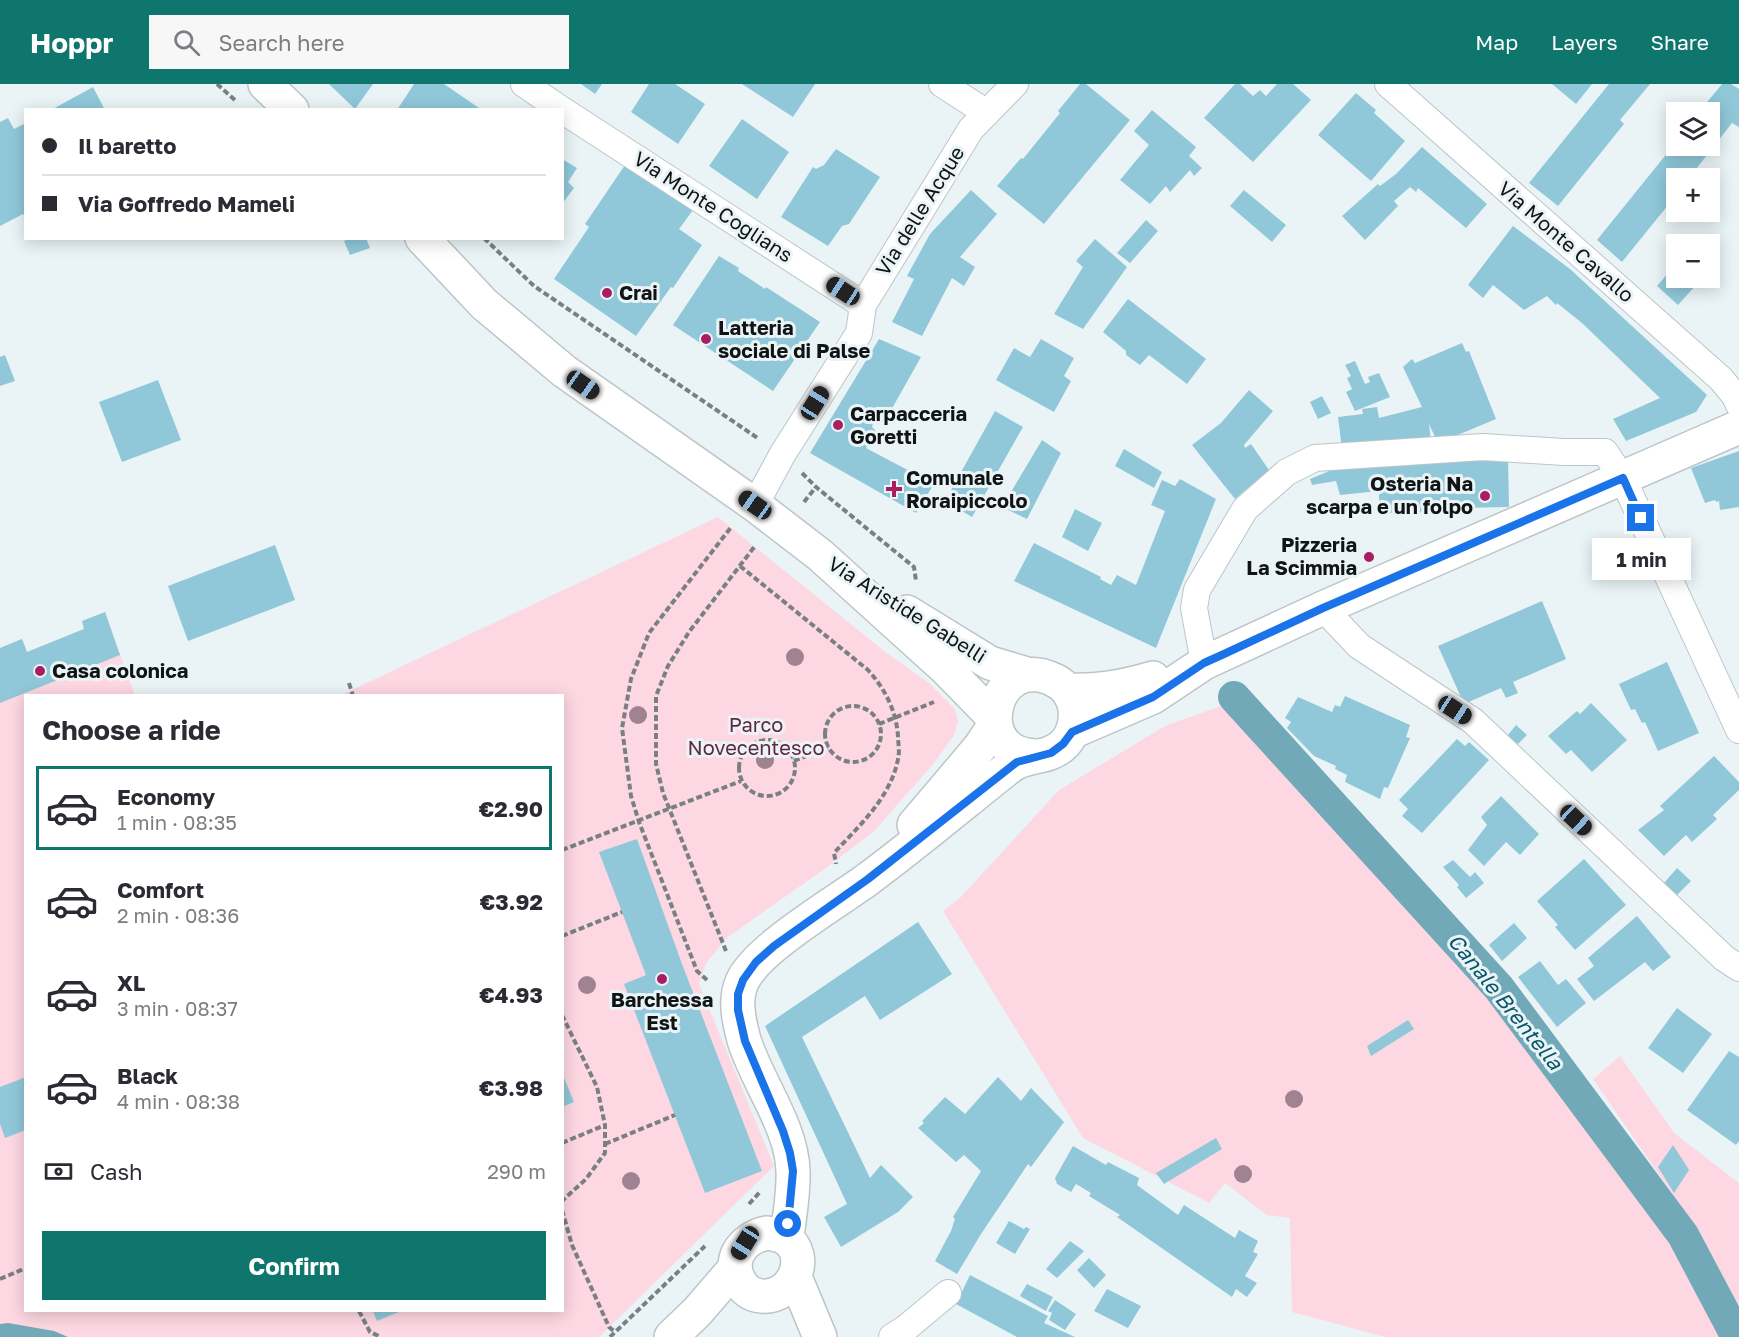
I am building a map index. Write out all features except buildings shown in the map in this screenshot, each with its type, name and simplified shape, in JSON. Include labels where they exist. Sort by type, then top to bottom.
[{"type":"main road","points":[[265,84],[290,108]]},
{"type":"main road","name":"Via Aristide Gabelli","points":[[424,240],[484,304],[564,371],[746,513],[820,555],[990,663],[1030,675]]},
{"type":"main road","points":[[1067,690],[1092,691],[1118,688],[1204,663],[1323,608],[1739,427]]},
{"type":"main road","name":"Via Aristide Gabelli","points":[[820,555],[945,668],[995,721]]},
{"type":"main road","points":[[1072,732],[1153,697],[1204,663]]},
{"type":"main road","points":[[857,871],[1017,762],[1051,753],[1069,739],[1076,717],[1074,704],[1067,690],[1057,681],[1044,676],[1030,675],[1017,679],[1003,690],[996,703],[995,721],[1000,735],[1010,747],[1021,754],[1036,756]]},
{"type":"main road","points":[[777,1236],[777,1190],[793,1171],[783,1131],[745,1041],[738,1010],[738,994],[743,980],[756,962],[857,871],[972,756],[995,721]]},
{"type":"main road","points":[[755,1236],[777,1236],[792,1246],[797,1261],[788,1285],[769,1296],[757,1295],[740,1279],[737,1254],[745,1243],[755,1236]]},
{"type":"main road","points":[[671,1337],[697,1312],[721,1299],[740,1279]]},
{"type":"main road","points":[[788,1285],[806,1337]]},
{"type":"main road","points":[[788,1285],[820,1337]]},
{"type":"street","name":"Via Monte Coglians","points":[[524,84],[559,108]]},
{"type":"street","points":[[942,84],[987,113]]},
{"type":"street","name":"Via delle Acque","points":[[746,513],[859,333],[862,304],[971,129],[1015,84]]},
{"type":"street","name":"Via Monte Cavallo","points":[[1388,84],[1721,379],[1736,396],[1739,405]]},
{"type":"street","name":"Via Monte Coglians","points":[[564,111],[862,304]]},
{"type":"street","points":[[1204,663],[1194,608],[1197,590],[1245,508],[1287,472],[1315,458],[1483,447],[1605,452],[1623,478],[1739,730]]},
{"type":"street","points":[[1323,608],[1359,646],[1473,722],[1724,958],[1739,969]]},
{"type":"street","points":[[892,1337],[948,1293]]},
{"type":"path","points":[[217,84],[239,103]]},
{"type":"path","points":[[486,240],[534,286],[766,444]]},
{"type":"path","points":[[799,470],[816,487],[914,567],[917,588]]},
{"type":"path","points":[[711,971],[707,980],[697,971],[639,822],[631,796],[622,728],[631,679],[649,633],[707,556],[746,513]]},
{"type":"path","points":[[726,952],[669,809],[656,765],[656,696],[668,666],[689,632],[761,539]]},
{"type":"path","points":[[740,566],[868,670],[882,686],[896,717],[899,756],[895,772],[867,818],[834,853],[837,868],[857,871]]},
{"type":"path","points":[[349,683],[352,694]]},
{"type":"path","points":[[879,724],[944,698]]},
{"type":"path","points":[[851,706],[860,707],[868,711],[879,724],[881,733],[876,751],[860,761],[851,762],[842,759],[828,747],[826,729],[835,714],[842,709],[851,706]]},
{"type":"path","points":[[757,741],[776,741],[790,752],[794,760],[794,779],[781,793],[772,796],[754,794],[741,781],[738,771],[738,762],[742,753],[757,741]]},
{"type":"path","points":[[794,760],[828,747]]},
{"type":"path","points":[[564,849],[741,781]]},
{"type":"path","points":[[564,935],[622,912]]},
{"type":"path","points":[[721,956],[731,947]]},
{"type":"path","points":[[564,1019],[597,1087],[605,1125],[605,1153],[586,1179],[564,1199]]},
{"type":"path","points":[[605,1144],[675,1116]]},
{"type":"path","points":[[564,1142],[605,1125]]},
{"type":"path","points":[[742,1211],[777,1190]]},
{"type":"path","points":[[564,1217],[572,1245],[609,1327],[615,1332]]},
{"type":"path","points":[[610,1337],[708,1243]]},
{"type":"path","points":[[0,1279],[24,1270]]},
{"type":"path","points":[[360,1312],[370,1332],[381,1337]]},
{"type":"green space","name":"Parco Novecentesco","points":[[718,517],[884,651],[929,683],[955,709],[958,721],[954,735],[935,762],[874,831],[728,937],[706,963],[699,984],[774,1166],[599,1337],[0,1337],[0,648],[22,639],[27,652],[84,629],[82,621],[105,612],[134,694],[24,694],[24,1312],[564,1312],[564,694],[343,694]]},
{"type":"green space","points":[[1224,705],[1477,980],[1658,1217],[1685,1259],[1724,1337],[1385,1337],[1292,1312],[1290,1218],[1267,1215],[1225,1183],[1209,1203],[1083,1138],[943,911],[960,898],[1059,790],[1165,726]]},
{"type":"green space","points":[[1620,1056],[1674,1133],[1739,1183],[1739,1307],[1701,1235],[1593,1079]]},
{"type":"water","points":[[8,1323],[54,1331],[68,1337],[0,1337],[0,1324]]},
{"type":"waterway","name":"Canale Brentella","points":[[1234,697],[1499,988],[1683,1235],[1737,1337]]},
{"type":"place","name":"Crai","points":[[607,293]]},
{"type":"place","name":"Latteria sociale di Palse","points":[[706,339]]},
{"type":"place","name":"Carpacceria Goretti","points":[[838,425]]},
{"type":"place","name":"Comunale Roraipiccolo","points":[[894,489]]},
{"type":"place","name":"Osteria Na scarpa e un folpo","points":[[1485,496]]},
{"type":"place","name":"Pizzeria La Scimmia","points":[[1369,557]]},
{"type":"place","name":"Casa colonica","points":[[40,671]]},
{"type":"place","name":"Barchessa Est","points":[[662,979]]},
{"type":"route","points":[[788,1224],[793,1171],[790,1153],[745,1041],[738,1010],[738,994],[743,980],[756,962],[774,946],[868,879],[1017,762],[1051,753],[1069,739],[1072,732],[1153,697],[1204,663],[1323,608],[1623,478],[1641,518]]}]
